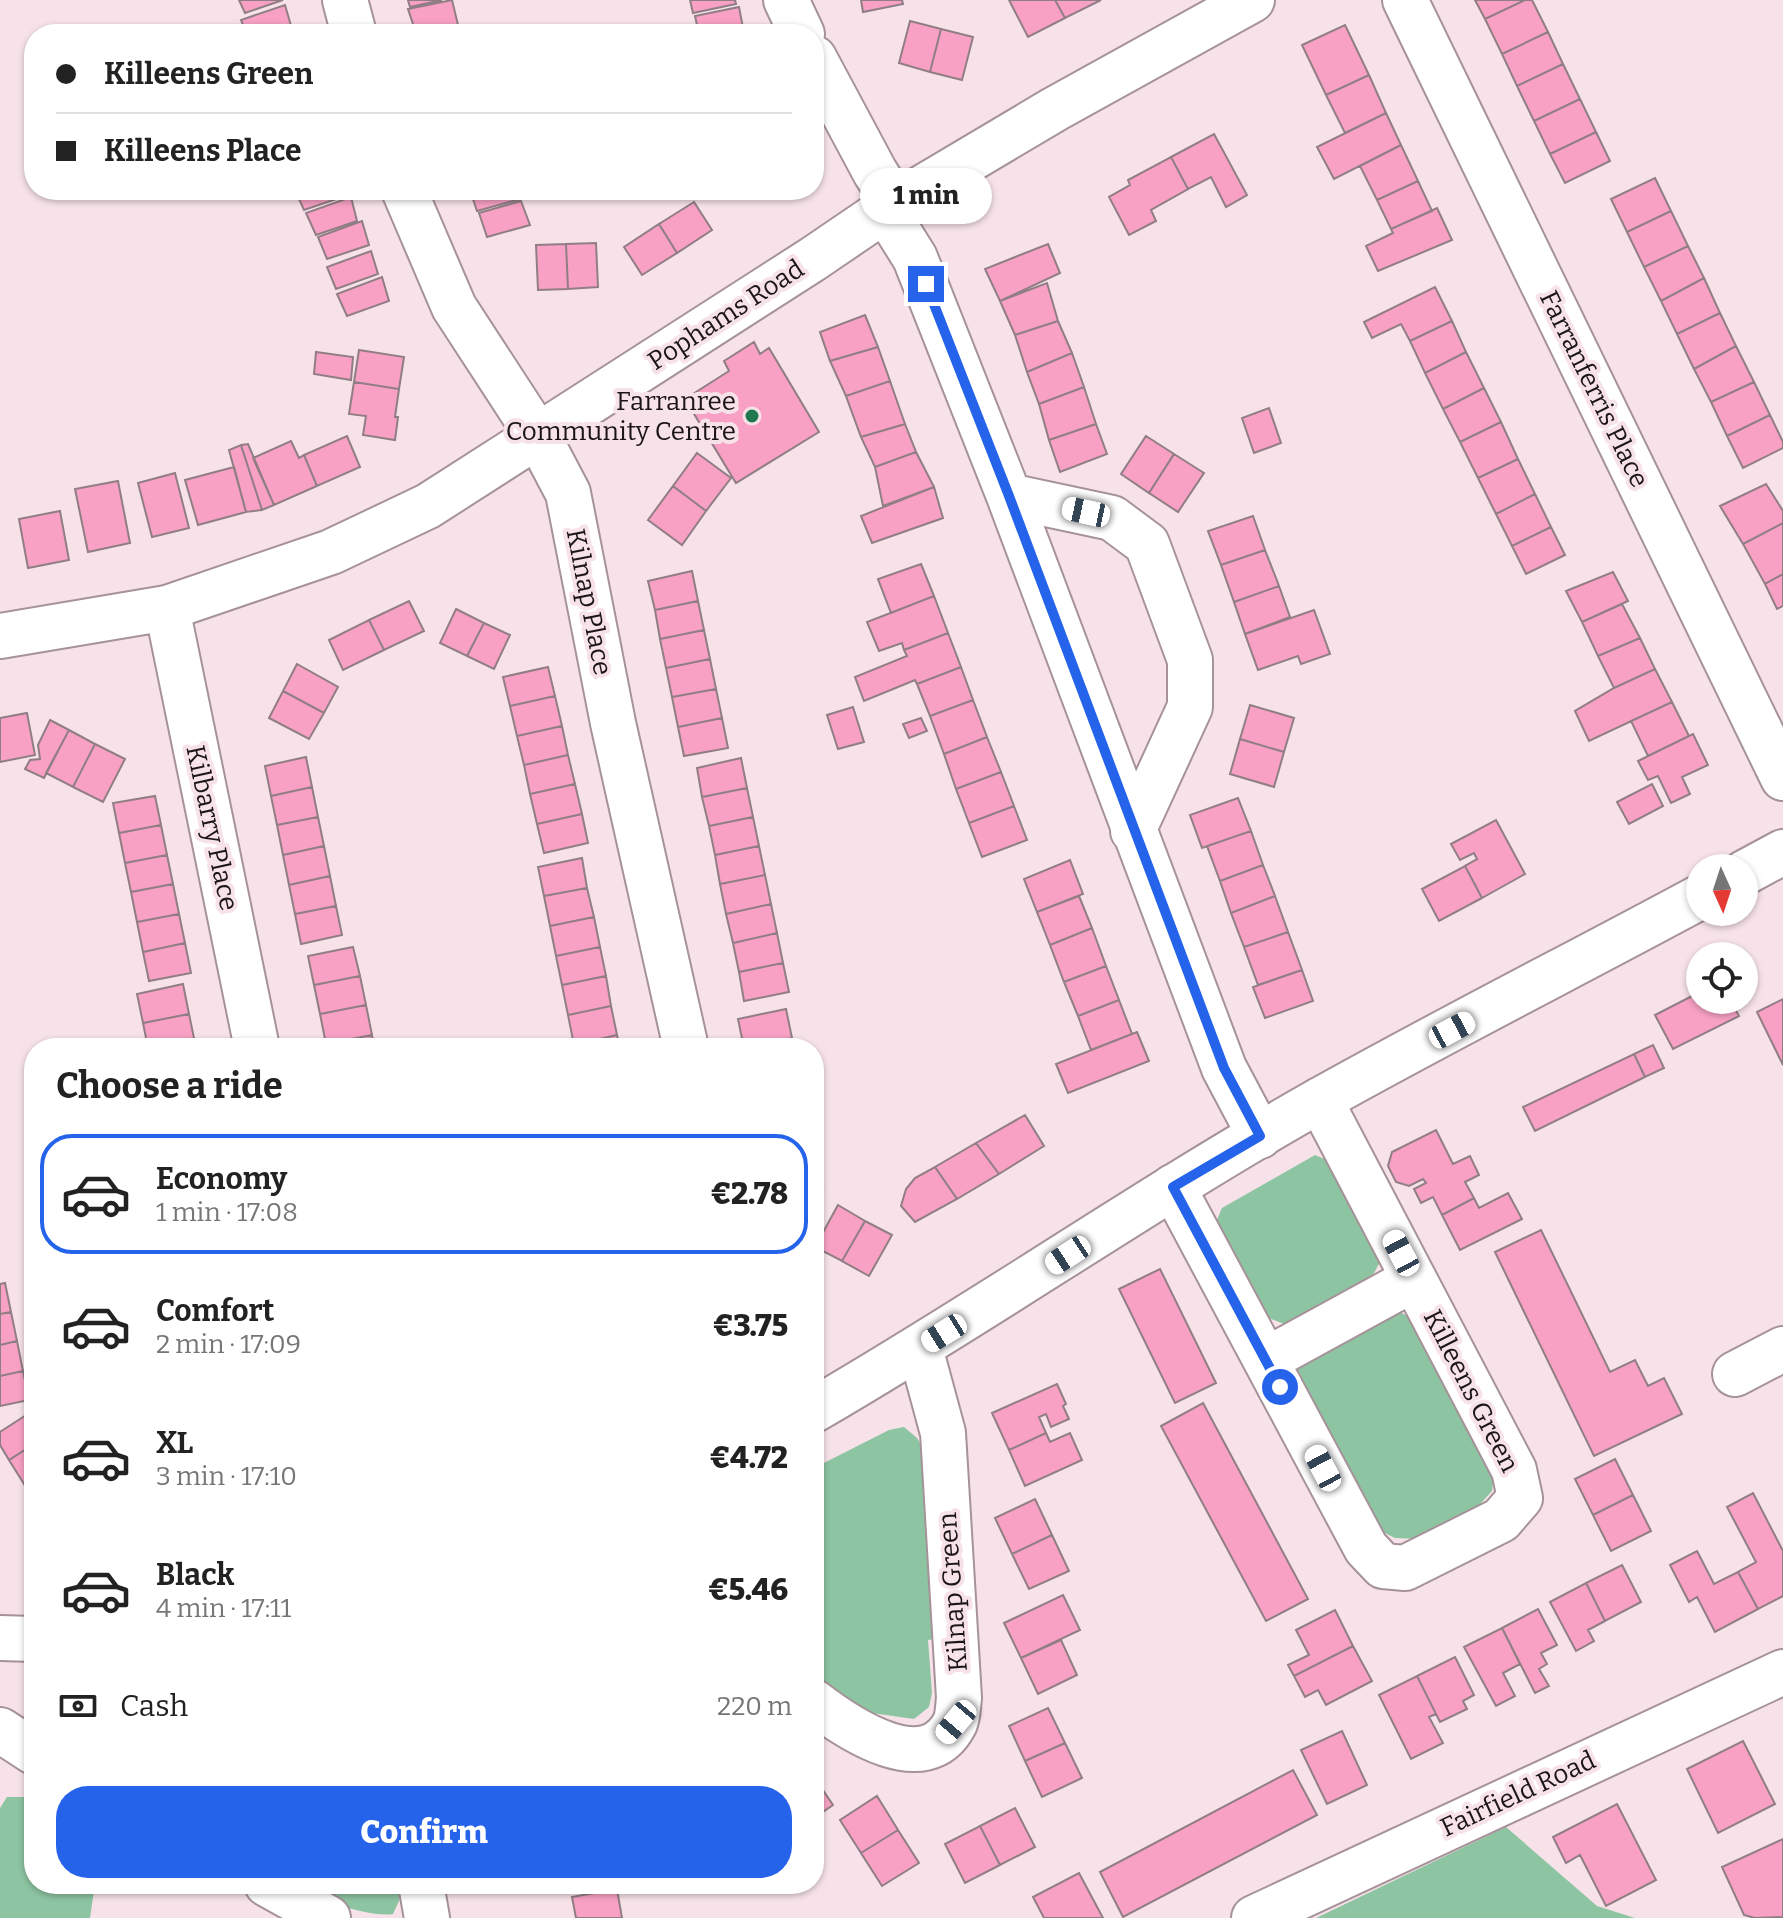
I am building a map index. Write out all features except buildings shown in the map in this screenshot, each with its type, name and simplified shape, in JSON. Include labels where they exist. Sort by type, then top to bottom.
[{"type":"street","points":[[345,0],[351,24]]},
{"type":"street","points":[[786,0],[797,24]]},
{"type":"street","name":"Farranferris Place","points":[[1405,0],[1783,778]]},
{"type":"street","name":"Pophams Road","points":[[0,636],[167,608],[331,552],[428,506],[890,207],[1234,4]]},
{"type":"street","points":[[824,77],[875,172],[915,258],[1009,496],[1224,1068],[1260,1136]]},
{"type":"street","name":"Kilnap Place","points":[[408,200],[454,307],[538,436],[568,493],[613,723],[684,1038]]},
{"type":"street","points":[[1009,496],[1112,518],[1147,544],[1153,558],[1190,660],[1190,707],[1133,831]]},
{"type":"street","name":"Kilbarry Place","points":[[167,608],[255,1038]]},
{"type":"street","points":[[1758,865],[1783,852]]},
{"type":"street","points":[[824,1404],[920,1348],[1173,1187],[1320,1100],[1686,904]]},
{"type":"street","name":"Killeens Green","points":[[1173,1187],[1366,1548],[1383,1566],[1405,1568],[1501,1520],[1520,1498],[1514,1470],[1320,1100]]},
{"type":"street","points":[[1266,1360],[1414,1279]]},
{"type":"street","name":"Kilnap Green","points":[[824,1708],[871,1738],[899,1748],[922,1750],[941,1740],[956,1722],[959,1698],[943,1433],[920,1348]]},
{"type":"street","points":[[1735,1374],[1783,1349]]},
{"type":"street","points":[[0,1638],[24,1639]]},
{"type":"street","name":"Fairfield Road","points":[[1254,1918],[1783,1672]]},
{"type":"street","points":[[285,1894],[328,1918]]},
{"type":"street","points":[[423,1894],[427,1918]]},
{"type":"green space","points":[[1315,1155],[1336,1164],[1382,1258],[1374,1273],[1359,1288],[1305,1319],[1284,1324],[1259,1314],[1213,1229],[1222,1208]]},
{"type":"green space","points":[[1395,1310],[1414,1319],[1495,1466],[1492,1491],[1473,1512],[1420,1539],[1395,1538],[1373,1527],[1296,1383],[1299,1362]]},
{"type":"green space","points":[[904,1427],[917,1438],[929,1459],[942,1638],[928,1640],[932,1693],[929,1707],[914,1719],[865,1712],[824,1685],[824,1463],[889,1430]]},
{"type":"green space","points":[[7,1797],[24,1797],[24,1894],[94,1894],[90,1918],[0,1918],[0,1808]]},
{"type":"green space","points":[[1506,1827],[1597,1906],[1635,1918],[1316,1918]]},
{"type":"green space","points":[[312,1894],[400,1894],[393,1914],[370,1913]]},
{"type":"place","name":"Farranree Community Centre","points":[[752,416]]},
{"type":"route","points":[[926,284],[1224,1068],[1260,1136],[1173,1187],[1280,1387]]}]
